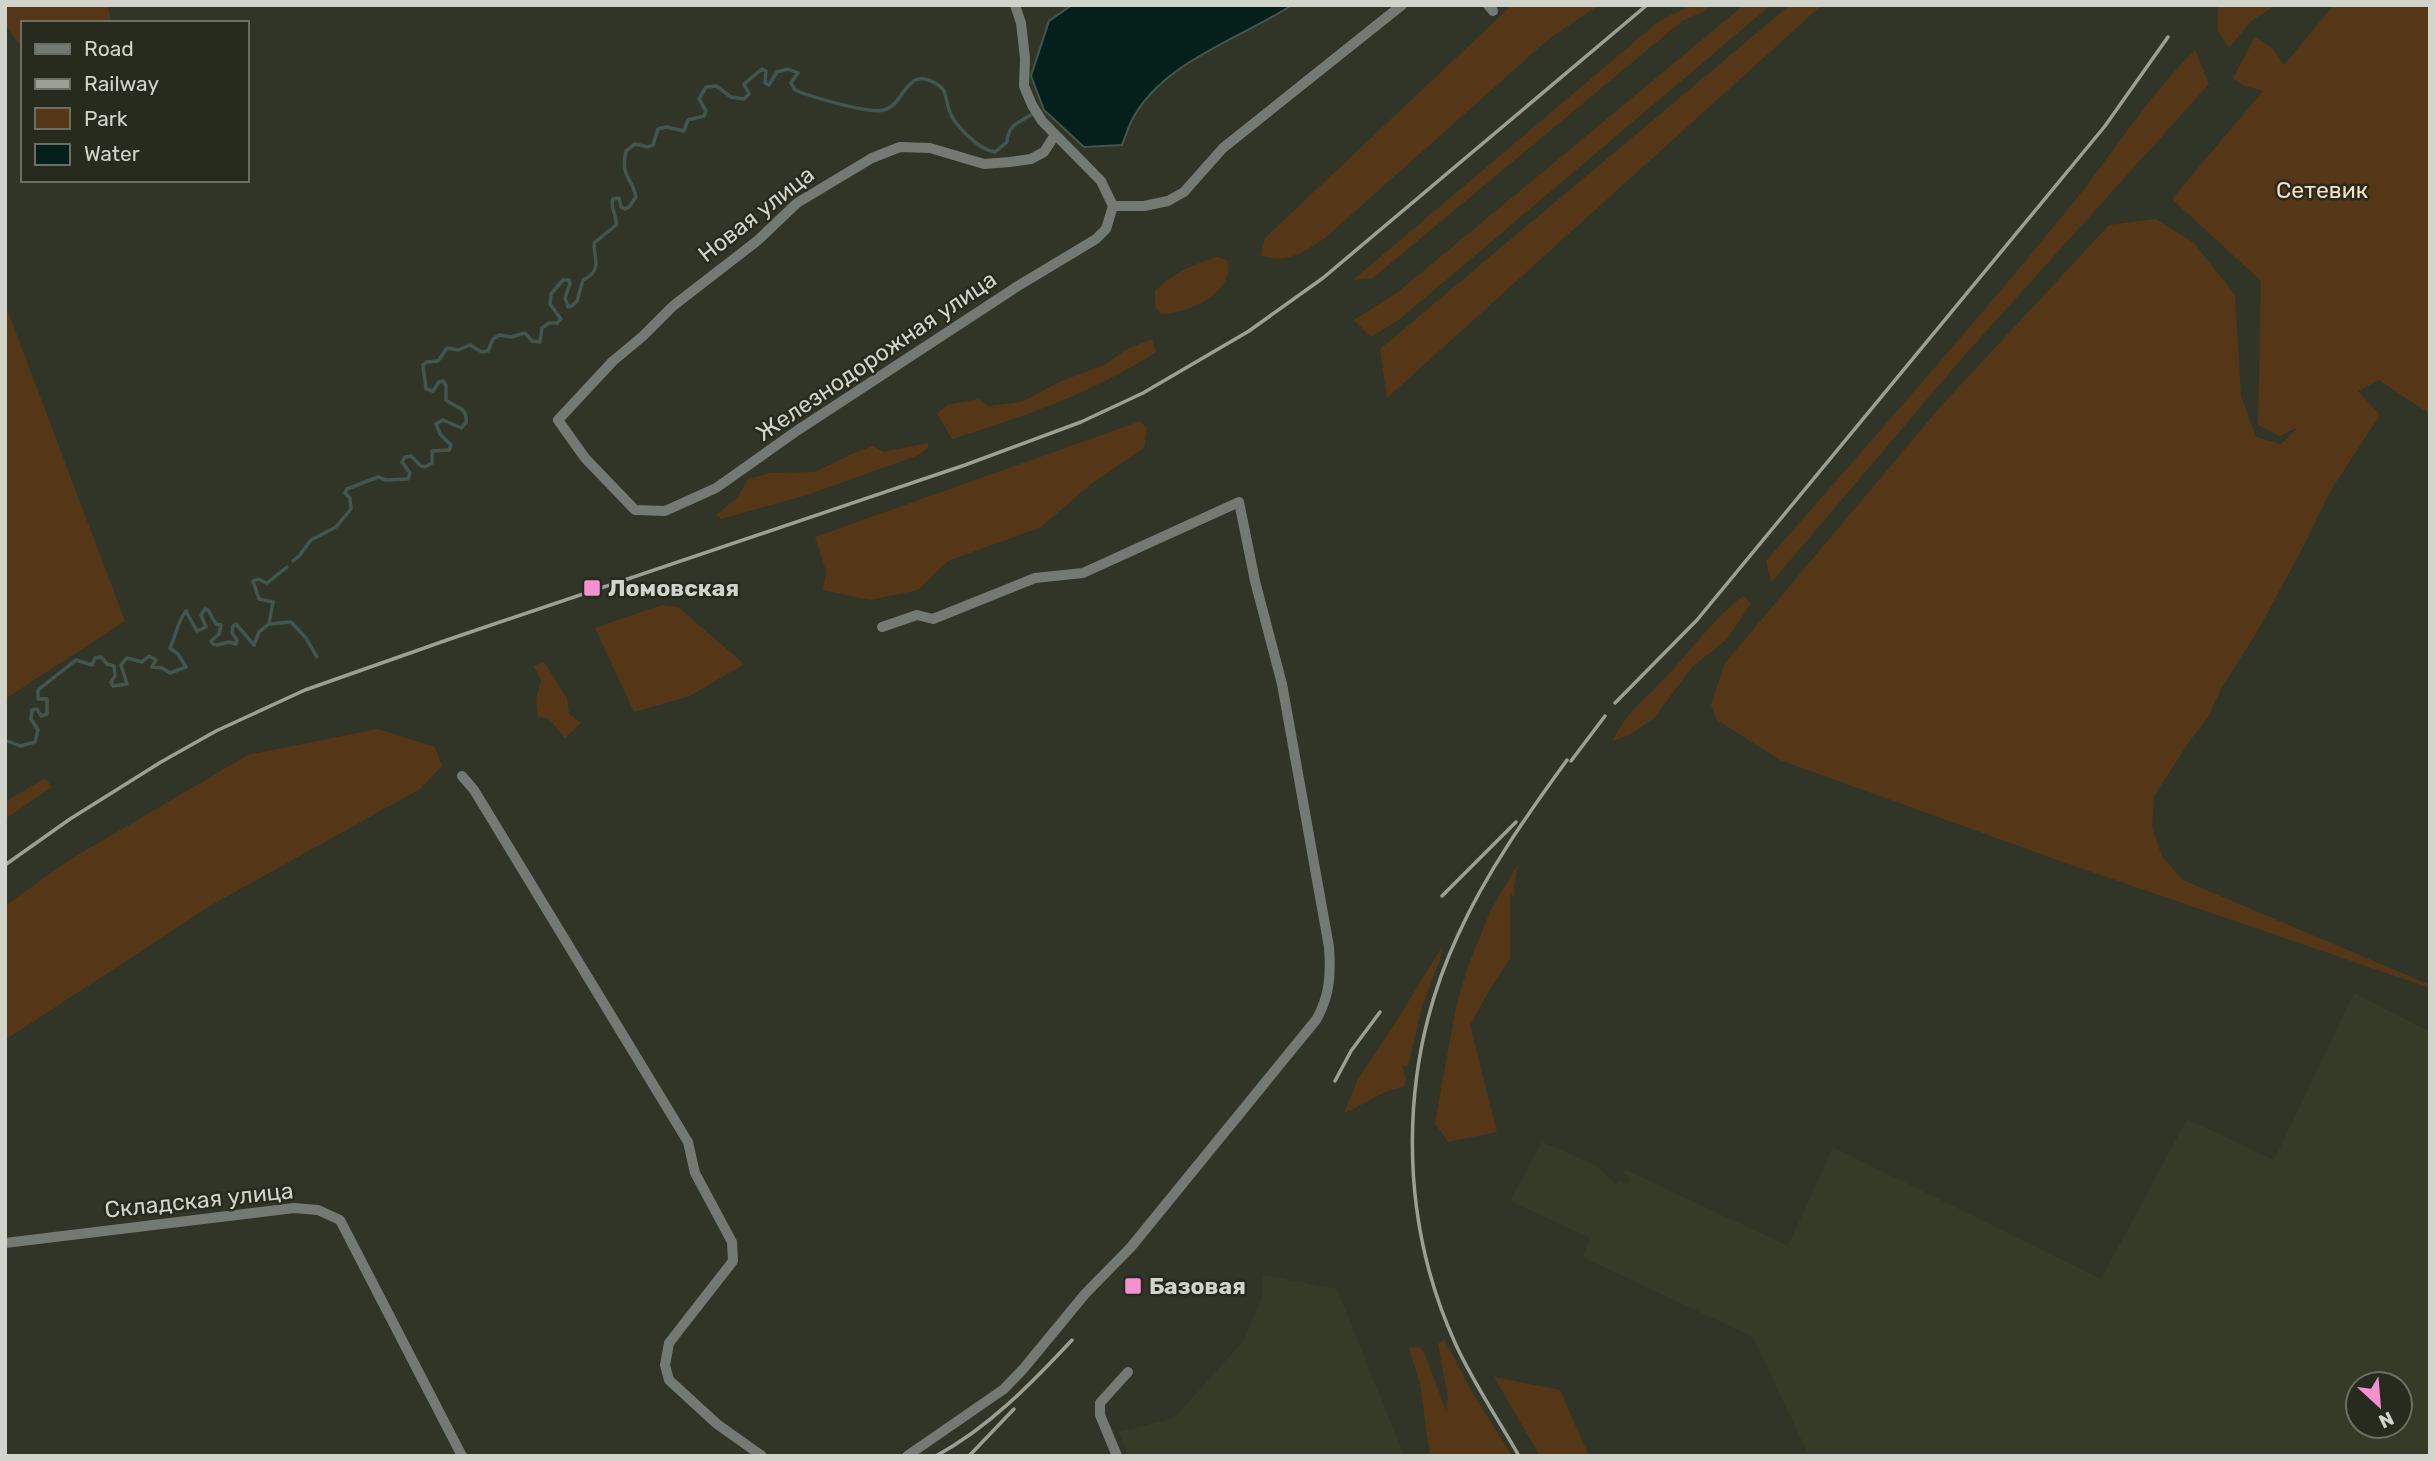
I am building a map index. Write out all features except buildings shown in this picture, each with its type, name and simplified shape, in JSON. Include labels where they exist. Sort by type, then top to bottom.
[{"type":"street","points":[[1015,5],[1021,23],[1025,58],[1024,86],[1032,105],[1055,135],[1083,160],[1101,181],[1113,206],[1156,204],[1184,192],[1223,148],[1402,5]]},
{"type":"street","name":"Новая улица","points":[[665,511],[635,510],[585,458],[558,419],[613,361],[673,306],[757,241],[797,203],[872,158],[900,147],[930,148],[984,164],[1010,162],[1031,159],[1044,152],[1055,135]]},
{"type":"street","name":"Железнодорожная улица","points":[[665,511],[716,488],[1018,286],[1096,239],[1106,229],[1113,206]]},
{"type":"street","points":[[882,627],[917,615],[933,619],[1035,578],[1083,573],[1239,502],[1255,581],[1282,684],[1329,947],[1328,996],[1316,1020],[1132,1247],[1085,1294],[1004,1389],[906,1456]]},
{"type":"street","points":[[462,776],[474,790],[555,921],[688,1142],[695,1173],[732,1242],[733,1261],[669,1343],[665,1365],[669,1380],[717,1424],[762,1456]]},
{"type":"street","name":"Складская улица","points":[[5,1243],[294,1208],[318,1210],[340,1220],[463,1456]]},
{"type":"street","points":[[1117,1456],[1100,1415],[1100,1403],[1128,1372]]},
{"type":"shaded area","points":[[2354,993],[2430,1032],[2430,1456],[1809,1456],[1753,1337],[1582,1257],[1590,1238],[1510,1201],[1542,1142],[1595,1165],[1617,1185],[1620,1181],[1627,1185],[1631,1180],[1624,1173],[1626,1170],[1788,1246],[1833,1147],[2101,1279],[2187,1119],[2274,1160]]},
{"type":"shaded area","points":[[1263,1275],[1337,1289],[1404,1456],[1128,1456],[1119,1432],[1174,1418],[1244,1340],[1263,1294]]},
{"type":"green space","points":[[5,5],[108,5],[111,21],[21,21],[21,46],[5,24]]},
{"type":"green space","points":[[1512,5],[1599,5],[1550,38],[1324,239],[1294,256],[1278,259],[1261,255],[1265,238]]},
{"type":"green space","points":[[1691,5],[1706,5],[1707,10],[1682,21],[1373,278],[1353,280],[1659,21]]},
{"type":"green space","points":[[1744,5],[1771,5],[1400,319],[1371,337],[1354,320],[1398,292]]},
{"type":"green space","points":[[1790,5],[1822,5],[1387,398],[1380,349]]},
{"type":"green space","points":[[2218,5],[2276,5],[2251,21],[2229,48],[2218,31]]},
{"type":"green space","name":"Сетевик","points":[[2334,5],[2430,5],[2430,414],[2379,380],[2358,391],[2380,415],[2331,490],[2257,632],[2222,687],[2208,717],[2154,796],[2152,827],[2162,857],[2183,880],[2430,985],[2430,988],[2060,861],[1780,760],[1717,720],[1711,705],[1725,663],[1941,406],[2109,225],[2156,219],[2194,243],[2235,295],[2241,396],[2256,437],[2281,444],[2298,427],[2280,436],[2258,425],[2261,281],[2172,199],[2263,91],[2243,85],[2233,78],[2255,37],[2273,49],[2284,65]]},
{"type":"green space","points":[[2195,50],[2209,84],[1962,358],[1771,583],[1766,561],[1998,294],[2073,203],[2162,86]]},
{"type":"green space","points":[[1218,257],[1227,260],[1228,272],[1225,282],[1217,291],[1208,299],[1184,310],[1161,314],[1155,307],[1155,291],[1184,270]]},
{"type":"green space","points":[[5,304],[125,621],[5,699]]},
{"type":"green space","points":[[1152,339],[1156,352],[1132,367],[1057,403],[1005,422],[952,439],[937,414],[947,405],[978,399],[988,406],[1022,402],[1059,382],[1106,364],[1125,350]]},
{"type":"green space","points":[[1141,421],[1147,429],[1144,448],[1091,484],[1041,527],[948,561],[918,590],[870,600],[823,590],[826,571],[815,537]]},
{"type":"green space","points":[[928,443],[928,448],[919,455],[807,495],[721,519],[716,515],[737,498],[748,479],[770,473],[815,472],[873,446],[884,452]]},
{"type":"green space","points":[[1743,596],[1751,603],[1727,639],[1692,667],[1654,718],[1629,735],[1613,741],[1630,714],[1713,624]]},
{"type":"green space","points":[[662,605],[678,607],[744,664],[690,696],[634,712],[595,628]]},
{"type":"green space","points":[[544,662],[567,698],[569,714],[581,723],[565,738],[549,719],[538,717],[536,699],[541,681],[534,666]]},
{"type":"green space","points":[[378,729],[435,747],[442,766],[420,789],[210,906],[5,1040],[5,906],[66,862],[248,755]]},
{"type":"green space","points":[[45,778],[52,787],[5,819],[5,802]]},
{"type":"green space","points":[[1518,864],[1514,898],[1511,894],[1510,901],[1510,958],[1470,1025],[1497,1132],[1448,1142],[1435,1123],[1456,1007],[1468,966],[1491,910]]},
{"type":"green space","points":[[1442,947],[1440,960],[1422,1006],[1409,1063],[1402,1066],[1406,1077],[1404,1087],[1388,1091],[1344,1113],[1358,1079]]},
{"type":"green space","points":[[1444,1339],[1473,1394],[1512,1456],[1430,1456],[1420,1384],[1409,1348],[1419,1347],[1424,1352],[1446,1411],[1448,1398],[1438,1344]]},
{"type":"green space","points":[[1494,1377],[1560,1390],[1589,1456],[1540,1456]]},
{"type":"water","points":[[1072,5],[1292,5],[1182,67],[1162,82],[1145,100],[1132,120],[1122,145],[1084,147],[1044,110],[1031,76],[1049,21]]},
{"type":"waterway","points":[[293,561],[311,540],[336,527],[351,509],[350,498],[345,493],[347,489],[378,477],[386,480],[408,479],[410,473],[402,462],[405,457],[411,456],[425,467],[432,463],[432,451],[449,450],[451,445],[440,434],[436,424],[443,420],[461,428],[466,423],[465,413],[446,400],[446,385],[443,381],[439,382],[433,391],[426,389],[423,365],[438,361],[447,348],[458,350],[470,345],[482,352],[488,351],[493,339],[499,335],[511,337],[525,333],[532,341],[540,342],[542,328],[561,319],[550,304],[551,294],[563,280],[569,280],[565,298],[568,307],[572,306],[577,301],[583,280],[593,272],[596,260],[594,243],[616,225],[613,199],[619,198],[621,207],[625,209],[636,197],[625,172],[626,151],[635,144],[648,147],[653,145],[658,129],[667,127],[684,131],[688,120],[704,116],[706,111],[699,99],[706,87],[716,86],[731,97],[744,99],[749,94],[744,84],[762,69],[766,71],[765,83],[769,85],[777,72],[788,69],[798,73],[791,83],[795,90],[840,104],[877,111],[891,107],[911,83],[917,79],[925,79],[942,88],[949,110],[962,129],[982,147],[995,152],[1007,142],[1009,131],[1032,114]]},
{"type":"waterway","points":[[5,740],[20,746],[35,742],[38,730],[31,719],[32,710],[37,709],[41,716],[47,714],[47,699],[38,699],[38,690],[76,660],[92,665],[95,658],[101,657],[107,664],[114,666],[115,676],[111,682],[113,686],[127,684],[121,665],[127,658],[142,662],[149,656],[156,660],[152,667],[162,668],[170,673],[186,667],[178,654],[170,648],[186,611],[197,631],[206,627],[201,615],[205,609],[216,624],[221,625],[219,634],[211,641],[213,644],[236,644],[237,640],[232,633],[236,624],[254,645],[259,632],[269,624],[273,602],[259,599],[253,581],[258,579],[267,583],[287,567]]},
{"type":"waterway","points":[[269,624],[291,622],[306,638],[317,657]]},
{"type":"railway","points":[[5,865],[70,819],[161,762],[216,731],[305,690],[965,465],[1081,422],[1143,393],[1249,331],[1323,278],[1647,5]]},
{"type":"railway","points":[[1615,703],[1697,620],[2105,126],[2168,37]]},
{"type":"railway","points":[[1571,761],[1605,716]]},
{"type":"railway","points":[[1519,1456],[1463,1359],[1437,1296],[1423,1245],[1415,1193],[1412,1140],[1415,1087],[1424,1035],[1438,984],[1458,935],[1494,867],[1567,760]]},
{"type":"railway","points":[[1442,896],[1516,822]]},
{"type":"railway","points":[[1335,1081],[1351,1051],[1380,1012]]},
{"type":"railway","points":[[936,1456],[992,1418],[1072,1340]]},
{"type":"railway","points":[[969,1456],[1014,1409]]},
{"type":"place","name":"Ломовская","points":[[592,588]]},
{"type":"place","name":"Базовая","points":[[1133,1286]]}]
